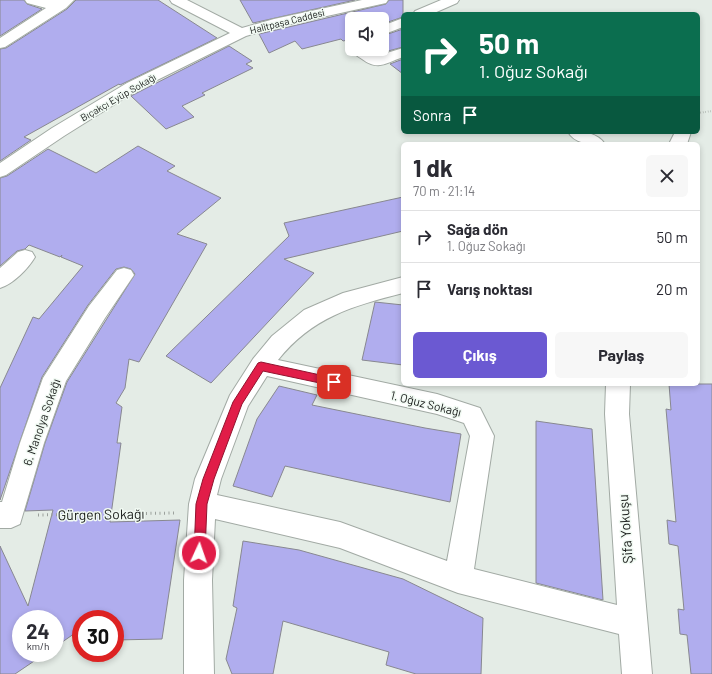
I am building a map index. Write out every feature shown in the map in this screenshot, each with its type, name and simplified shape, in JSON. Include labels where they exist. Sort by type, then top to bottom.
[{"type":"street","points":[[32,0],[47,4],[64,2]]},
{"type":"street","name":"Halitpaşa Caddesi","points":[[177,0],[241,33],[274,23],[381,0]]},
{"type":"street","points":[[425,12],[452,0]]},
{"type":"street","points":[[0,44],[64,2]]},
{"type":"street","points":[[389,28],[401,23]]},
{"type":"street","name":"Bıçakçı Eyüp Sokağı","points":[[0,171],[58,132],[133,86],[241,33]]},
{"type":"street","points":[[367,56],[375,62],[401,53]]},
{"type":"street","points":[[579,134],[593,142]]},
{"type":"street","points":[[0,280],[25,257]]},
{"type":"street","name":"6. Manolya Sokağı","points":[[5,515],[55,378],[96,312],[124,275]]},
{"type":"street","points":[[199,674],[198,580],[202,508],[208,479],[238,402],[261,366],[280,342],[312,316],[350,299],[401,286]]},
{"type":"street","name":"1. Oğuz Sokağı","points":[[261,366],[437,404],[472,415],[482,436],[458,579]]},
{"type":"street","name":"Şifa Yokuşu","points":[[618,386],[617,414],[637,674]]},
{"type":"street","points":[[202,508],[340,535],[458,579],[632,623]]},
{"type":"path","points":[[700,113],[712,111]]},
{"type":"path","name":"Gürgen Sokağı","points":[[5,515],[202,508]]},
{"type":"building","points":[[0,0],[24,0],[27,4],[42,9],[0,36]]},
{"type":"building","points":[[76,0],[158,0],[217,38],[120,85],[119,84],[24,137],[31,140],[0,161],[0,49],[6,48],[67,9]]},
{"type":"building","points":[[240,0],[355,0],[253,23]]},
{"type":"building","points":[[389,0],[403,0],[403,12],[401,12],[401,18],[389,22],[389,12],[352,12],[386,4]]},
{"type":"building","points":[[345,14],[345,41],[341,39],[302,49],[295,41],[269,53],[259,34]]},
{"type":"building","points":[[401,30],[401,48],[389,51],[389,34]]},
{"type":"building","points":[[229,46],[252,61],[246,64],[253,68],[202,93],[205,95],[182,106],[194,117],[166,129],[131,96]]},
{"type":"building","points":[[401,60],[401,72],[390,64]]},
{"type":"building","points":[[138,146],[175,166],[167,171],[221,198],[177,234],[207,244],[139,362],[129,359],[125,388],[116,403],[122,407],[117,443],[121,443],[110,522],[180,520],[162,639],[124,640],[124,610],[72,610],[72,635],[64,641],[64,610],[12,610],[12,662],[33,662],[15,674],[0,674],[0,546],[28,606],[53,510],[25,511],[45,443],[67,382],[135,274],[131,269],[124,267],[116,269],[88,305],[42,377],[0,500],[0,388],[33,317],[39,319],[83,266],[61,257],[62,255],[60,257],[29,245],[25,249],[17,251],[0,266],[0,178],[7,176],[48,149],[96,173]]},
{"type":"building","points":[[401,197],[401,231],[284,259],[314,273],[211,383],[166,356],[289,236],[284,223]]},
{"type":"building","points":[[375,302],[401,305],[401,365],[362,360]]},
{"type":"building","points":[[700,384],[712,384],[712,674],[691,674],[687,635],[680,634],[678,609],[684,610],[678,546],[669,544],[667,520],[676,522],[666,409],[671,410],[669,386],[700,386]]},
{"type":"building","points":[[279,386],[317,395],[312,405],[461,434],[450,502],[285,466],[272,497],[233,486],[257,419]]},
{"type":"building","points":[[536,421],[592,429],[603,600],[536,583]]},
{"type":"building","points":[[243,541],[299,550],[403,579],[483,618],[481,674],[416,674],[386,665],[389,652],[283,621],[273,674],[232,674],[226,659],[237,608],[233,606]]},
{"type":"route","points":[[199,553],[202,504],[208,479],[238,402],[261,366],[334,382]]}]
